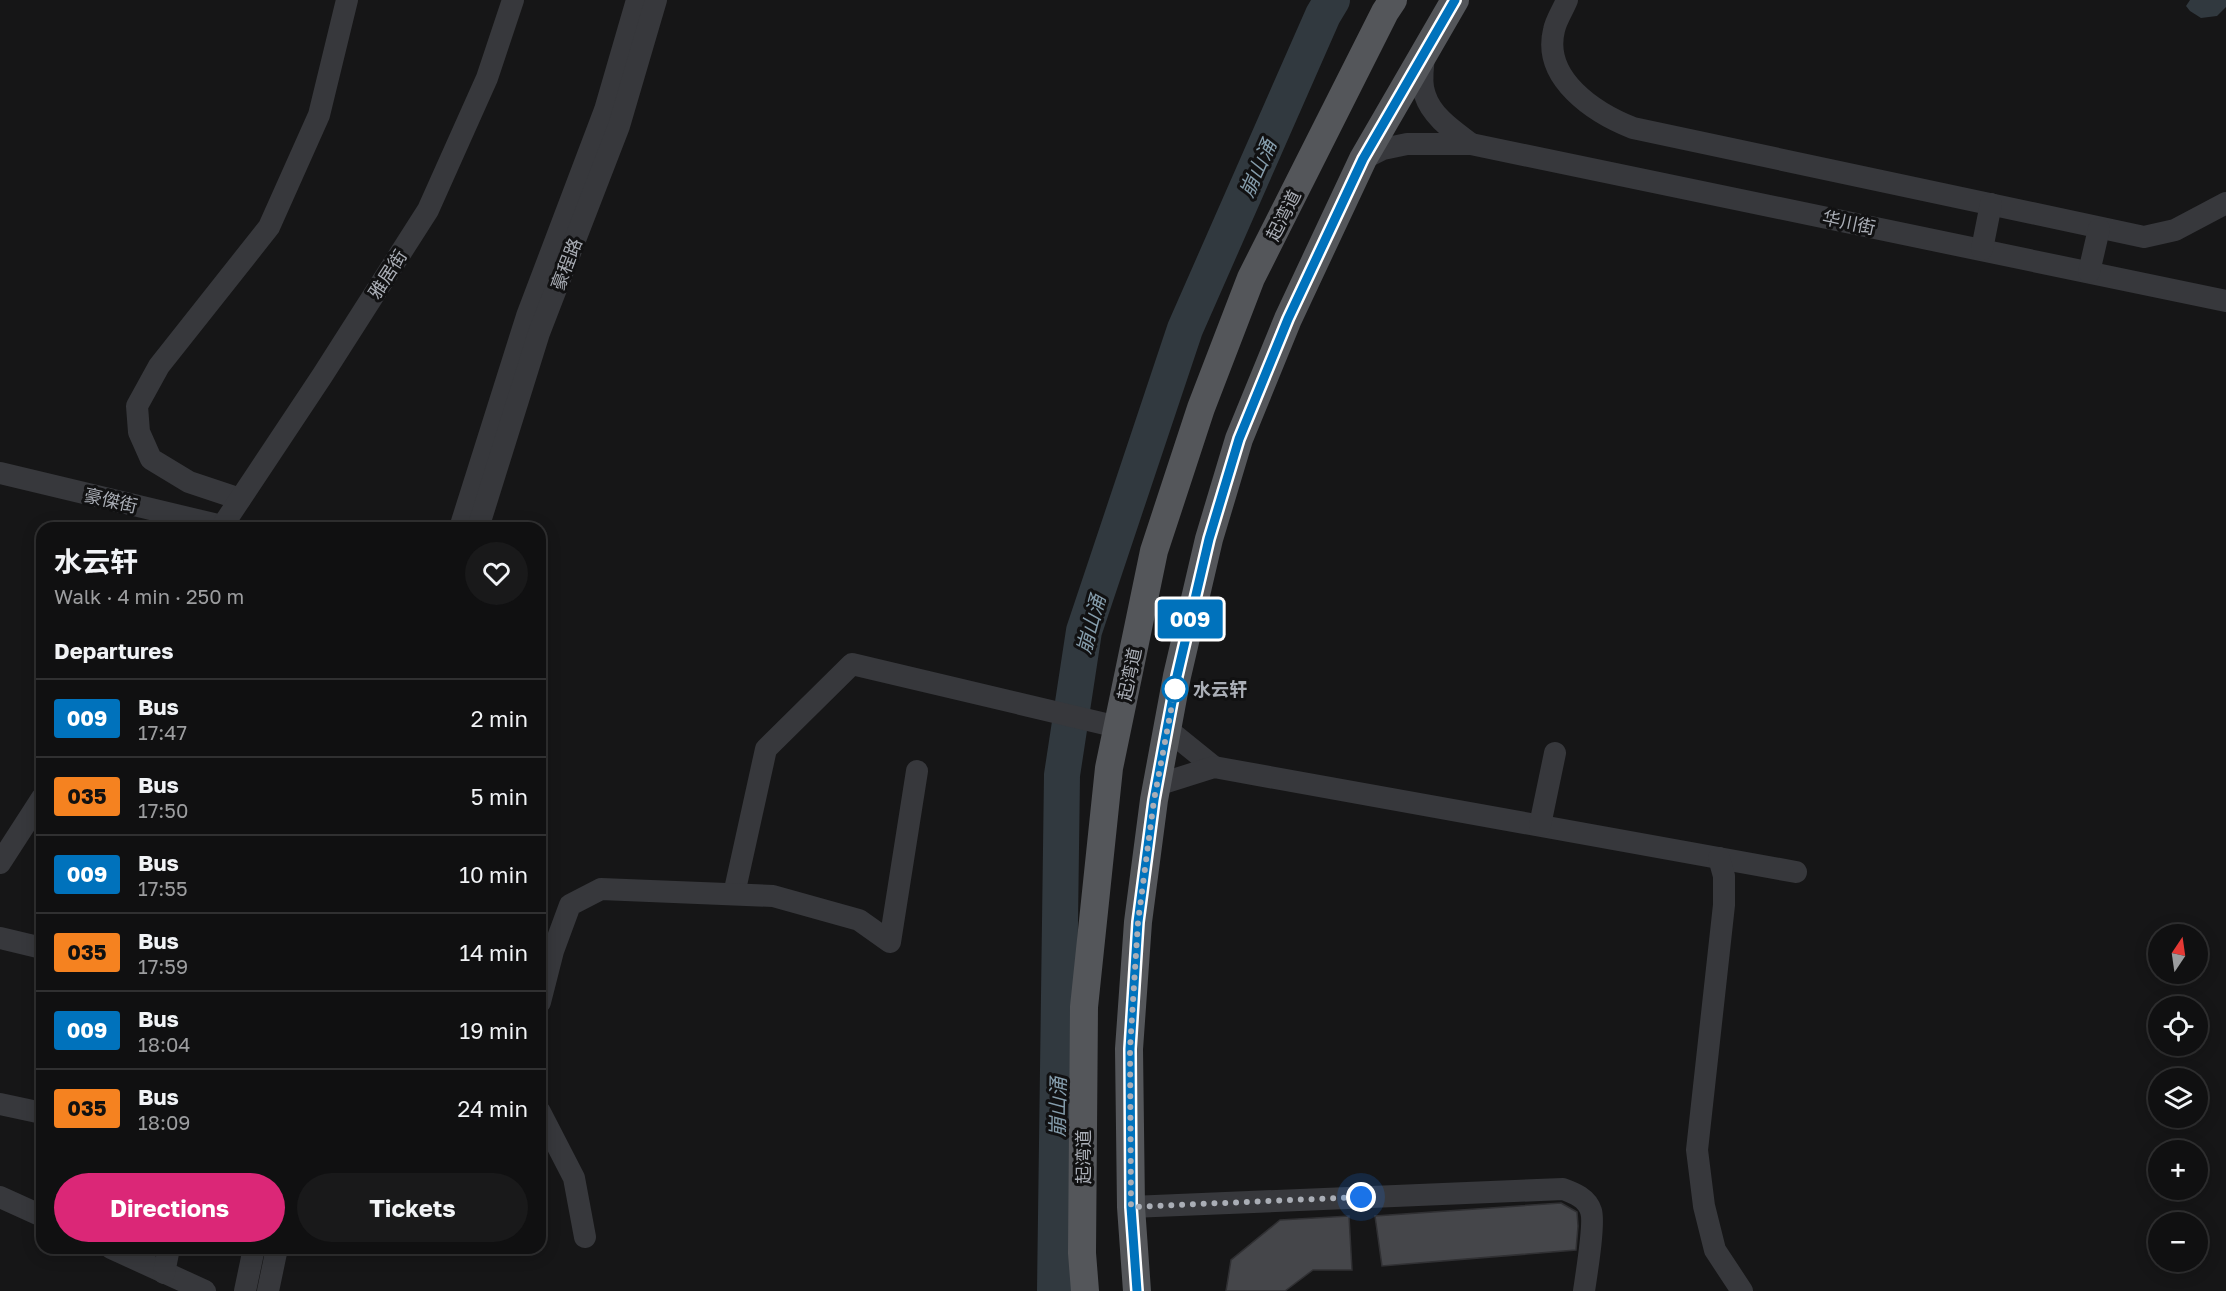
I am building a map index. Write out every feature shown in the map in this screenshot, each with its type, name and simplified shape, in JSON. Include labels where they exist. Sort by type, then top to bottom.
[{"type":"main road","name":"起湾道","points":[[1085,1291],[1082,1253],[1084,1007],[1109,768],[1105,724],[1155,551],[1201,408],[1251,278],[1393,0]]},
{"type":"main road","points":[[1137,1291],[1131,1207],[1130,1049],[1138,922],[1167,729],[1209,539],[1239,439],[1288,319],[1363,159],[1455,0]]},
{"type":"street","points":[[240,499],[189,482],[151,459],[139,432],[137,406],[159,366],[269,227],[319,115],[347,0]]},
{"type":"street","name":"雅居街","points":[[224,522],[322,376],[428,210],[487,78],[513,0]]},
{"type":"street","name":"豪程路","points":[[462,522],[527,316],[605,110],[637,0]]},
{"type":"street","name":"豪程路","points":[[480,522],[539,333],[620,126],[656,0]]},
{"type":"street","points":[[1567,0],[1554,32],[1554,59],[1564,81],[1577,95],[1614,120],[1645,131],[2144,237],[2175,230],[2226,203]]},
{"type":"street","name":"华川街","points":[[1424,56],[1425,96],[1448,126],[1471,144]]},
{"type":"street","name":"华川街","points":[[1363,159],[1383,149],[1400,145],[1471,144],[2226,301]]},
{"type":"street","points":[[1982,249],[1990,204]]},
{"type":"street","points":[[2090,272],[2098,229]]},
{"type":"street","name":"豪傑街","points":[[0,473],[201,522]]},
{"type":"street","points":[[734,894],[766,749],[852,664],[1105,724]]},
{"type":"street","points":[[1167,729],[1214,766],[1796,872]]},
{"type":"street","points":[[1540,825],[1555,753]]},
{"type":"street","points":[[1157,785],[1214,766]]},
{"type":"street","points":[[546,978],[570,904],[601,889],[773,896],[859,920],[890,942],[917,771]]},
{"type":"street","points":[[0,863],[36,807]]},
{"type":"street","points":[[1719,858],[1724,876],[1724,905],[1697,1150],[1704,1206],[1715,1250],[1742,1291]]},
{"type":"street","points":[[0,938],[36,947]]},
{"type":"street","points":[[0,1104],[36,1112]]},
{"type":"street","points":[[546,1124],[574,1178],[585,1236]]},
{"type":"street","points":[[1131,1207],[1563,1189],[1580,1196],[1592,1212],[1584,1291]]},
{"type":"street","points":[[0,1197],[36,1213]]},
{"type":"street","points":[[124,1254],[204,1291]]},
{"type":"street","points":[[164,1273],[168,1254]]},
{"type":"street","points":[[245,1291],[253,1254]]},
{"type":"street","points":[[268,1291],[276,1254]]},
{"type":"shaded area","points":[[2190,0],[2226,0],[2226,7],[2217,16],[2201,18],[2186,6]]},
{"type":"building","points":[[1561,1203],[1577,1212],[1576,1250],[1382,1266],[1375,1216]]},
{"type":"building","points":[[1349,1216],[1352,1270],[1313,1270],[1285,1291],[1226,1291],[1231,1260],[1280,1220]]},
{"type":"waterway","name":"崩山涌","points":[[1055,1291],[1062,775],[1084,631],[1185,329],[1323,15],[1332,0]]},
{"type":"bus line","name":"009","points":[[1137,1291],[1131,1207],[1130,1049],[1138,922],[1154,800],[1167,729],[1209,539],[1239,439],[1288,319],[1363,159],[1455,0]]},
{"type":"place","name":"水云轩","points":[[1175,689]]},
{"type":"route","points":[[1175,689],[1154,800],[1138,922],[1130,1049],[1131,1207],[1361,1197]]}]
